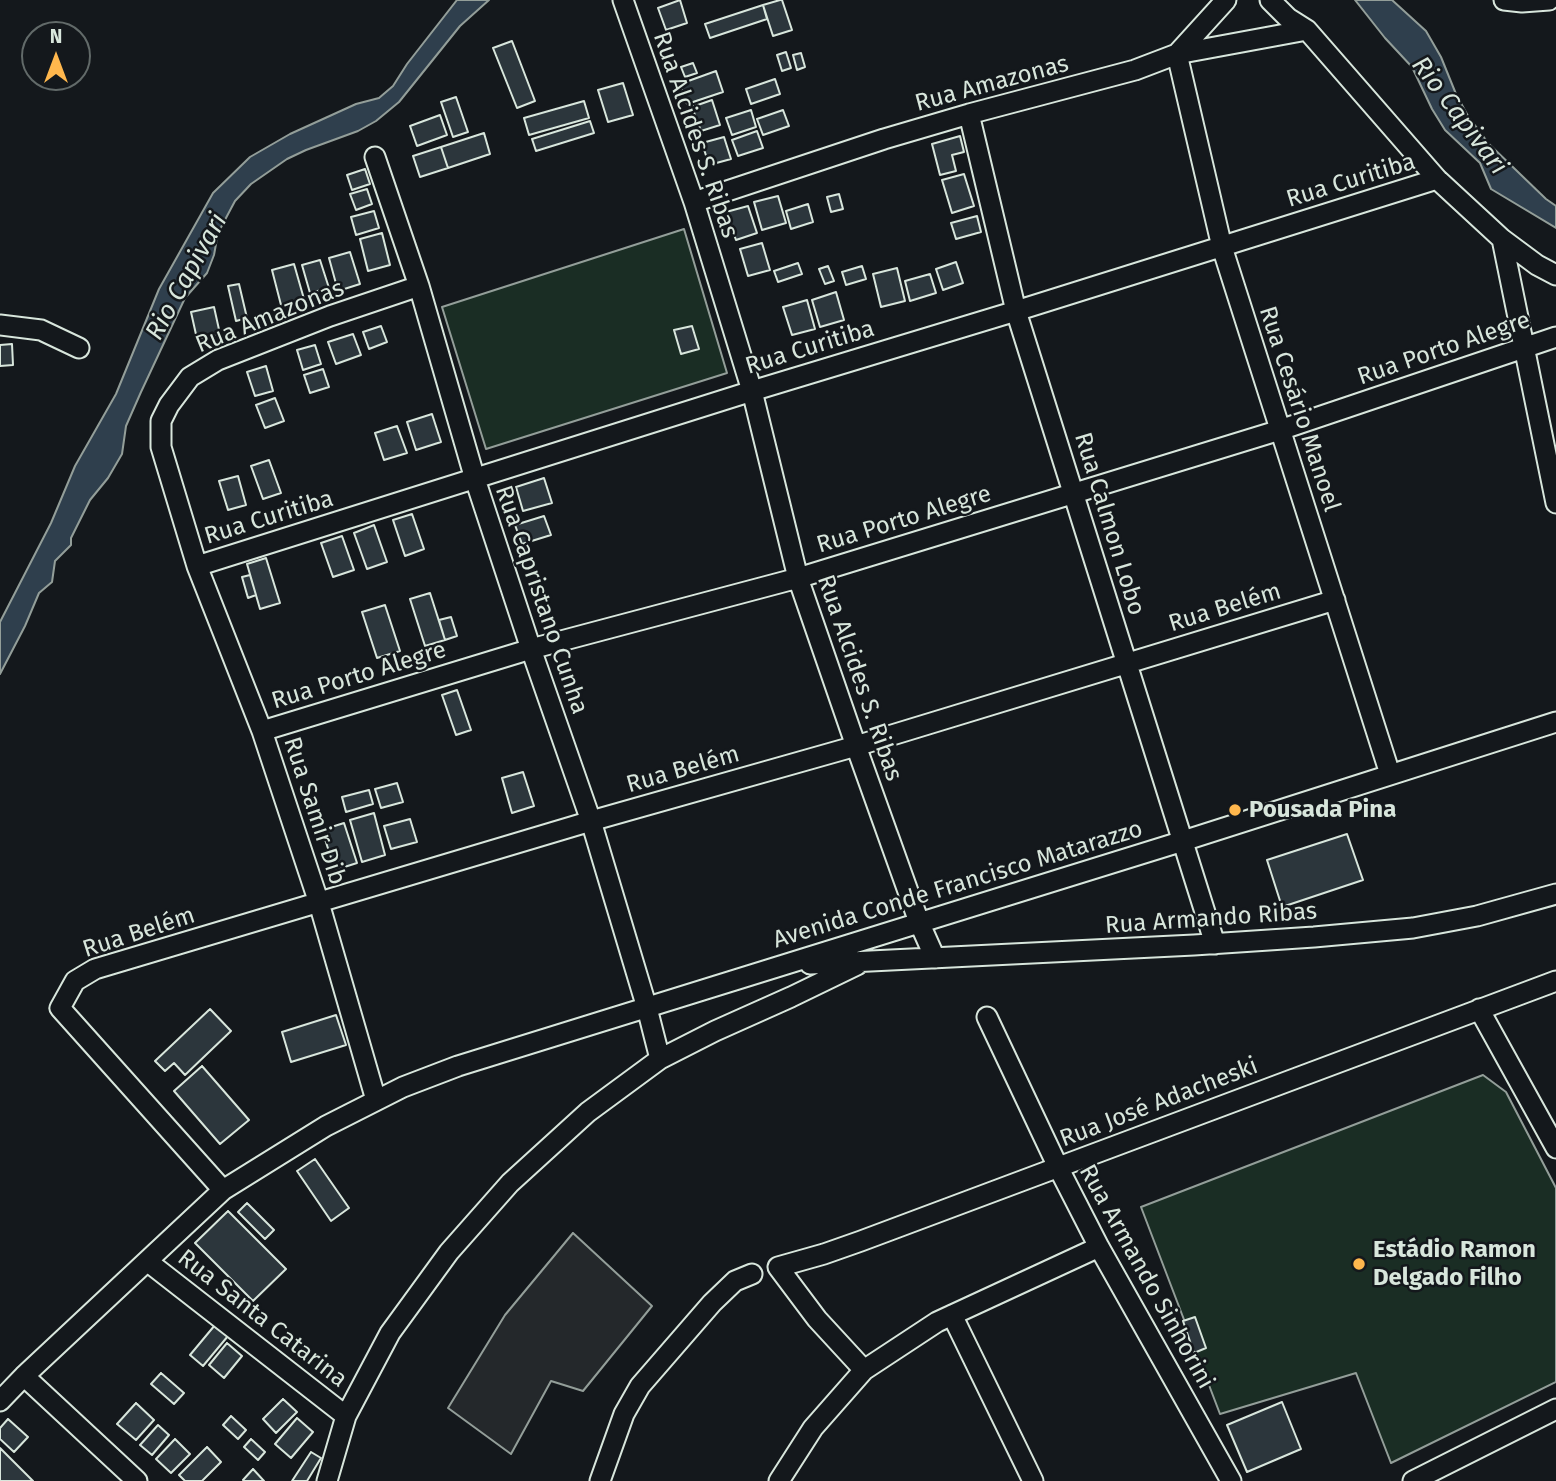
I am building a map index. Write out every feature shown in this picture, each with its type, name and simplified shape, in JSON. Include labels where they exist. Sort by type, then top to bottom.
[{"type":"street","points":[[1177,54],[1226,0]]},
{"type":"street","points":[[1270,0],[1288,18],[1307,30],[1437,179],[1502,239],[1537,265],[1556,275]]},
{"type":"street","points":[[1506,0],[1549,0]]},
{"type":"street","name":"Rua Alcides S. Ribas","points":[[624,3],[694,202],[752,391],[798,578],[919,922],[935,958]]},
{"type":"street","name":"Rua Amazonas","points":[[694,202],[884,139],[1135,70],[1177,54],[1307,30]]},
{"type":"street","name":"Rua Cesário Manoel","points":[[1177,54],[1222,247],[1390,775]]},
{"type":"street","name":"Rua Calmon Lobo","points":[[969,114],[1016,311],[1215,944]]},
{"type":"street","name":"Rua Capristano Cunha","points":[[375,157],[419,286],[475,479],[591,821],[660,1059]]},
{"type":"street","name":"Rua Curitiba","points":[[197,566],[1437,179]]},
{"type":"street","points":[[1502,239],[1556,503]]},
{"type":"street","name":"Rua Amazonas","points":[[161,421],[169,405],[190,377],[218,360],[330,316],[419,286]]},
{"type":"street","points":[[0,326],[41,330],[79,348]]},
{"type":"street","name":"Rua Porto Alegre","points":[[262,731],[531,649],[798,578],[1074,494],[1280,430],[1556,337]]},
{"type":"street","name":"Rua Samir Dib","points":[[161,421],[161,447],[197,566],[262,731],[319,903],[376,1100]]},
{"type":"street","name":"Rua Belém","points":[[223,1190],[60,1008],[75,981],[95,969],[591,821],[856,747],[1335,600]]},
{"type":"street","name":"Avenida Conde Francisco Matarazzo","points":[[0,1401],[223,1190],[326,1126],[403,1087],[458,1066],[1556,722]]},
{"type":"street","name":"Rua Armando Ribas","points":[[781,966],[1215,944],[1413,928],[1477,916],[1556,894]]},
{"type":"street","name":"Rua Armando Ribas","points":[[327,1481],[346,1416],[390,1333],[458,1242],[510,1183],[578,1121],[660,1059],[864,962]]},
{"type":"street","name":"Rua José Adacheski","points":[[864,1370],[817,1319],[778,1267],[836,1250],[1556,981]]},
{"type":"street","points":[[1479,1009],[1556,1148]]},
{"type":"street","name":"Rua Armando Sinhorini","points":[[987,1017],[1099,1247],[1231,1481]]},
{"type":"street","points":[[788,1476],[813,1428],[864,1370],[937,1322],[1099,1247]]},
{"type":"street","name":"Rua Santa Catarina","points":[[147,1261],[346,1416]]},
{"type":"street","points":[[600,1481],[624,1414],[640,1386],[712,1303],[735,1281],[752,1274]]},
{"type":"street","points":[[952,1315],[1034,1481]]},
{"type":"street","points":[[24,1377],[137,1481]]},
{"type":"street","points":[[1413,1481],[1556,1409]]},
{"type":"green space","points":[[684,229],[727,373],[486,449],[442,307]]},
{"type":"green space","name":"Estádio Ramon Delgado Filho","points":[[1483,1075],[1506,1092],[1556,1188],[1556,1382],[1391,1463],[1356,1373],[1220,1414],[1141,1207]]},
{"type":"shaded area","points":[[573,1233],[652,1306],[583,1391],[551,1381],[511,1454],[448,1408],[505,1315]]},
{"type":"water","name":"Rio Capivari","points":[[457,0],[489,0],[460,26],[399,102],[376,121],[358,131],[287,159],[251,184],[235,201],[218,233],[207,273],[185,298],[141,392],[126,426],[122,454],[108,478],[90,500],[71,538],[71,545],[55,561],[52,582],[39,593],[0,674],[0,622],[51,523],[75,466],[116,394],[159,289],[213,193],[250,157],[290,134],[356,104],[379,98],[393,86]]},
{"type":"water","name":"Rio Capivari","points":[[1355,0],[1392,0],[1426,31],[1468,116],[1489,144],[1556,206],[1556,228],[1491,189],[1480,163],[1445,130],[1412,67]]},
{"type":"building","points":[[680,0],[687,23],[666,30],[658,8]]},
{"type":"building","points":[[782,0],[792,30],[773,36],[763,5]]},
{"type":"building","points":[[763,5],[767,19],[710,38],[705,24]]},
{"type":"building","points":[[512,41],[535,101],[517,108],[493,48]]},
{"type":"building","points":[[786,52],[791,68],[782,71],[777,55]]},
{"type":"building","points":[[801,53],[805,67],[797,70],[793,55]]},
{"type":"building","points":[[693,63],[697,73],[685,77],[681,67]]},
{"type":"building","points":[[716,71],[723,92],[687,104],[680,84]]},
{"type":"building","points":[[775,79],[780,94],[751,104],[746,89]]},
{"type":"building","points":[[623,83],[633,115],[608,122],[598,90]]},
{"type":"building","points":[[456,97],[468,132],[453,137],[441,102]]},
{"type":"building","points":[[712,100],[720,125],[701,131],[692,107]]},
{"type":"building","points":[[584,101],[589,118],[529,135],[524,118]]},
{"type":"building","points":[[751,110],[756,127],[732,135],[726,118]]},
{"type":"building","points":[[783,110],[789,126],[763,135],[757,119]]},
{"type":"building","points":[[440,115],[447,135],[417,146],[410,126]]},
{"type":"building","points":[[590,121],[594,133],[536,151],[532,139]]},
{"type":"building","points":[[757,131],[763,148],[738,156],[732,140]]},
{"type":"building","points":[[484,133],[490,154],[448,168],[441,147]]},
{"type":"building","points":[[960,136],[964,152],[952,155],[956,171],[940,175],[932,144]]},
{"type":"building","points":[[724,137],[731,159],[709,165],[702,143]]},
{"type":"building","points":[[441,147],[448,168],[420,177],[413,156]]},
{"type":"building","points":[[365,169],[370,184],[352,190],[347,175]]},
{"type":"building","points":[[964,174],[974,206],[952,213],[942,180]]},
{"type":"building","points":[[367,189],[372,204],[356,210],[350,194]]},
{"type":"building","points":[[839,194],[843,209],[831,212],[827,197]]},
{"type":"building","points":[[778,196],[786,223],[762,230],[754,202]]},
{"type":"building","points":[[808,204],[813,222],[791,229],[786,211]]},
{"type":"building","points":[[748,206],[757,233],[736,240],[726,212]]},
{"type":"building","points":[[374,211],[379,228],[356,235],[351,217]]},
{"type":"building","points":[[977,216],[981,232],[956,239],[951,223]]},
{"type":"building","points":[[382,233],[390,265],[368,271],[360,239]]},
{"type":"building","points":[[762,243],[770,270],[748,276],[740,249]]},
{"type":"building","points":[[350,252],[360,284],[338,291],[329,258]]},
{"type":"building","points":[[320,260],[329,288],[310,293],[302,265]]},
{"type":"building","points":[[956,262],[963,283],[943,290],[936,269]]},
{"type":"building","points":[[798,263],[802,274],[778,282],[774,271]]},
{"type":"building","points":[[294,264],[304,299],[281,305],[272,270]]},
{"type":"building","points":[[828,266],[834,281],[825,284],[819,269]]},
{"type":"building","points":[[862,266],[866,279],[846,285],[842,272]]},
{"type":"building","points":[[897,268],[905,301],[881,307],[873,274]]},
{"type":"building","points":[[930,274],[936,293],[910,301],[905,281]]},
{"type":"building","points":[[239,284],[247,318],[236,321],[228,286]]},
{"type":"building","points":[[836,292],[844,320],[820,327],[812,300]]},
{"type":"building","points":[[807,300],[815,329],[792,335],[783,307]]},
{"type":"building","points":[[214,307],[220,334],[197,339],[191,312]]},
{"type":"building","points":[[381,326],[387,342],[369,349],[363,332]]},
{"type":"building","points":[[692,326],[699,349],[681,354],[674,330]]},
{"type":"building","points":[[353,334],[361,355],[336,364],[328,342]]},
{"type":"building","points":[[12,344],[13,365],[0,366],[0,345]]},
{"type":"building","points":[[315,345],[321,364],[303,370],[297,350]]},
{"type":"building","points":[[266,366],[273,391],[255,396],[247,372]]},
{"type":"building","points":[[323,369],[329,387],[310,393],[304,375]]},
{"type":"building","points":[[275,398],[284,421],[265,428],[256,405]]},
{"type":"building","points":[[432,414],[441,442],[416,450],[407,422]]},
{"type":"building","points":[[397,426],[407,453],[384,460],[375,433]]},
{"type":"building","points":[[269,460],[281,493],[263,499],[251,466]]},
{"type":"building","points":[[238,476],[246,505],[228,510],[219,481]]},
{"type":"building","points":[[544,478],[552,503],[523,511],[516,487]]},
{"type":"building","points":[[412,514],[424,549],[405,556],[393,520]]},
{"type":"building","points":[[544,516],[551,535],[522,544],[515,525]]},
{"type":"building","points":[[374,525],[387,562],[367,569],[354,533]]},
{"type":"building","points":[[342,536],[354,570],[333,577],[321,543]]},
{"type":"building","points":[[266,558],[280,603],[260,609],[247,564]]},
{"type":"building","points":[[250,575],[256,595],[248,598],[242,577]]},
{"type":"building","points":[[430,593],[445,640],[425,646],[410,599]]},
{"type":"building","points":[[385,605],[400,651],[377,658],[362,612]]},
{"type":"building","points":[[451,617],[457,636],[445,640],[439,620]]},
{"type":"building","points":[[457,690],[471,730],[456,735],[442,695]]},
{"type":"building","points":[[523,772],[534,806],[512,813],[502,778]]},
{"type":"building","points":[[397,783],[403,802],[381,808],[375,789]]},
{"type":"building","points":[[369,790],[373,804],[346,812],[342,797]]},
{"type":"building","points":[[374,813],[385,855],[362,862],[350,820]]},
{"type":"building","points":[[410,819],[417,842],[391,849],[384,826]]},
{"type":"building","points":[[344,823],[357,863],[335,870],[322,830]]},
{"type":"building","points":[[1347,834],[1363,880],[1282,907],[1267,860]]},
{"type":"building","points":[[210,1009],[231,1031],[185,1075],[174,1063],[165,1071],[155,1061]]},
{"type":"building","points":[[336,1015],[346,1045],[291,1062],[282,1032]]},
{"type":"building","points":[[202,1066],[249,1120],[220,1144],[174,1091]]},
{"type":"building","points":[[315,1159],[349,1208],[331,1221],[297,1171]]},
{"type":"building","points":[[247,1203],[274,1230],[265,1239],[238,1212]]},
{"type":"building","points":[[228,1211],[286,1269],[253,1301],[195,1243]]},
{"type":"building","points":[[1195,1317],[1206,1348],[1194,1353],[1183,1321]]},
{"type":"building","points":[[215,1325],[228,1336],[203,1366],[190,1355]]},
{"type":"building","points":[[227,1343],[242,1356],[224,1378],[209,1365]]},
{"type":"building","points":[[161,1373],[184,1393],[174,1404],[151,1384]]},
{"type":"building","points":[[283,1399],[297,1412],[276,1433],[263,1419]]},
{"type":"building","points":[[1282,1402],[1301,1449],[1247,1472],[1227,1425]]},
{"type":"building","points":[[136,1403],[154,1420],[136,1440],[117,1424]]},
{"type":"building","points":[[231,1416],[246,1430],[238,1439],[223,1425]]},
{"type":"building","points":[[297,1418],[313,1432],[291,1458],[275,1444]]},
{"type":"building","points":[[8,1419],[28,1437],[14,1452],[0,1439],[0,1428]]},
{"type":"building","points":[[158,1425],[169,1435],[152,1455],[140,1445]]},
{"type":"building","points":[[175,1439],[190,1454],[171,1473],[156,1459]]},
{"type":"building","points":[[251,1439],[265,1452],[258,1460],[244,1447]]},
{"type":"building","points":[[207,1447],[221,1462],[202,1481],[185,1481],[179,1475]]},
{"type":"building","points":[[0,1448],[33,1481],[0,1481]]},
{"type":"building","points":[[311,1452],[321,1458],[307,1481],[292,1481]]},
{"type":"building","points":[[253,1469],[264,1481],[243,1480]]},
{"type":"place","name":"Pousada Pina","points":[[1235,810]]},
{"type":"place","name":"Estádio Ramon Delgado Filho","points":[[1359,1264]]}]
